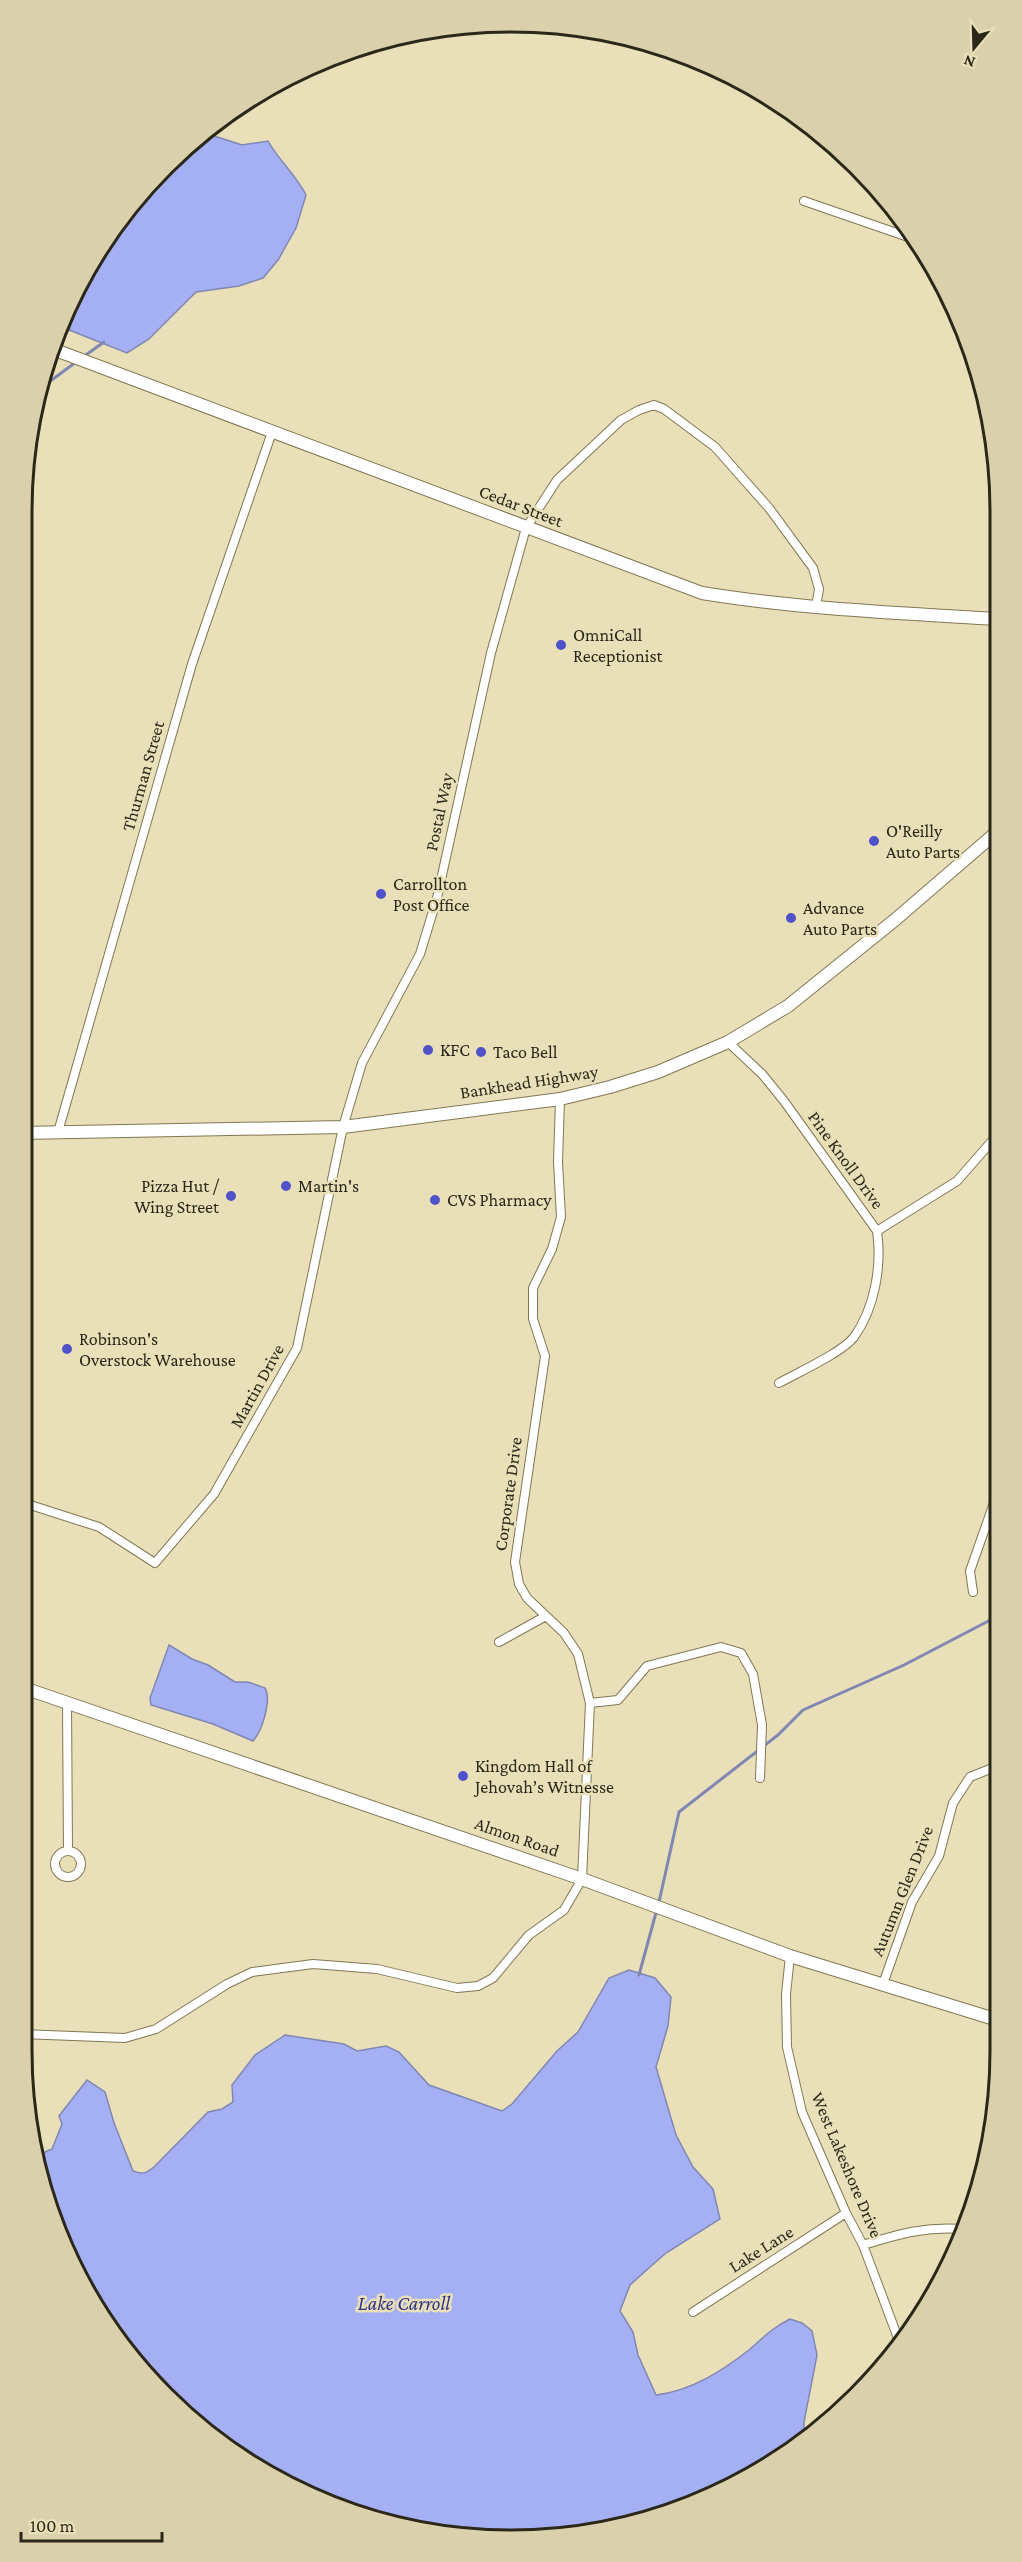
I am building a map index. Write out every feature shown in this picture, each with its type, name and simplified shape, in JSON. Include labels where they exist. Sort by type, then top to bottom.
[{"type":"street","points":[[804,201],[903,235]]},
{"type":"street","name":"Cedar Street","points":[[59,351],[702,593],[816,607],[990,619]]},
{"type":"street","name":"Postal Way","points":[[343,1127],[362,1063],[420,954],[437,898],[491,653],[526,528],[557,480],[621,420],[654,405],[664,409],[715,447],[769,508],[813,568],[819,589],[816,607]]},
{"type":"street","name":"Thurman Street","points":[[58,1132],[192,664],[272,432]]},
{"type":"street","name":"Bankhead Highway","points":[[32,1133],[343,1127],[560,1099],[610,1087],[658,1072],[728,1042],[788,1006],[914,904],[990,838]]},
{"type":"street","name":"Pine Knoll Drive","points":[[728,1042],[762,1074],[784,1101],[877,1231],[880,1251],[878,1272],[869,1307],[853,1338],[825,1358],[779,1383]]},
{"type":"street","name":"Corporate Drive","points":[[560,1099],[558,1162],[561,1217],[552,1248],[532,1288],[533,1319],[545,1356],[515,1562],[522,1591],[564,1633],[578,1654],[590,1703],[582,1879]]},
{"type":"street","name":"Martin Drive","points":[[32,1506],[99,1527],[155,1563],[214,1494],[297,1348],[343,1127]]},
{"type":"street","points":[[877,1231],[957,1181],[990,1143]]},
{"type":"street","points":[[973,1592],[970,1571],[990,1512]]},
{"type":"street","points":[[499,1642],[546,1617]]},
{"type":"street","points":[[590,1703],[618,1700],[647,1666],[721,1647],[741,1653],[753,1674],[762,1725],[760,1778]]},
{"type":"street","name":"Almon Road","points":[[32,1691],[582,1879],[790,1956],[990,2018]]},
{"type":"street","points":[[67,1702],[68,1851]]},
{"type":"street","name":"Autumn Glen Drive","points":[[883,1984],[912,1902],[939,1856],[953,1803],[970,1777],[990,1769]]},
{"type":"street","points":[[32,2034],[125,2038],[156,2029],[227,1984],[252,1972],[314,1965],[377,1969],[457,1988],[478,1986],[493,1978],[529,1935],[564,1910],[582,1879]]},
{"type":"street","name":"West Lakeshore Drive","points":[[790,1956],[786,1994],[787,2048],[802,2112],[846,2213],[863,2245],[897,2335]]},
{"type":"street","name":"Lake Lane","points":[[693,2312],[846,2213]]},
{"type":"street","points":[[863,2245],[914,2230],[940,2227],[956,2228]]},
{"type":"water","points":[[213,136],[242,145],[268,141],[306,195],[296,228],[278,260],[263,278],[239,286],[196,292],[149,339],[127,353],[67,329],[81,299],[112,245],[150,195],[195,150]]},
{"type":"water","points":[[169,1645],[235,1682],[248,1682],[265,1688],[267,1700],[265,1715],[253,1741],[213,1724],[151,1705],[150,1698]]},
{"type":"water","name":"Lake Carroll","points":[[629,1970],[655,1978],[671,1997],[668,2026],[656,2067],[676,2135],[693,2167],[713,2189],[720,2219],[666,2253],[630,2285],[620,2311],[633,2332],[638,2355],[656,2395],[669,2393],[694,2385],[717,2372],[749,2350],[773,2329],[790,2319],[802,2323],[812,2331],[817,2355],[804,2430],[777,2450],[723,2481],[665,2505],[635,2514],[574,2526],[542,2529],[511,2530],[448,2526],[417,2521],[357,2505],[299,2481],[245,2450],[219,2431],[195,2412],[150,2367],[112,2317],[81,2263],[57,2205],[43,2153],[52,2149],[62,2124],[59,2116],[87,2080],[105,2092],[114,2123],[133,2171],[140,2173],[147,2172],[155,2166],[208,2112],[222,2109],[233,2102],[232,2085],[255,2055],[285,2035],[344,2044],[357,2051],[386,2046],[399,2052],[429,2085],[502,2111],[512,2104],[557,2051],[578,2032],[609,1978]]},
{"type":"waterway","points":[[83,357],[104,342]]},
{"type":"waterway","points":[[50,382],[76,362]]},
{"type":"waterway","points":[[659,1902],[679,1812],[778,1735],[803,1710],[904,1665],[990,1620]]},
{"type":"waterway","points":[[639,1975],[657,1909]]},
{"type":"place","name":"OmniCall Receptionist","points":[[561,645]]},
{"type":"place","name":"O'Reilly Auto Parts","points":[[874,841]]},
{"type":"place","name":"Carrollton Post Office","points":[[381,894]]},
{"type":"place","name":"Advance Auto Parts","points":[[791,918]]},
{"type":"place","name":"KFC","points":[[428,1050]]},
{"type":"place","name":"Taco Bell","points":[[481,1052]]},
{"type":"place","name":"Martin's","points":[[286,1186]]},
{"type":"place","name":"Pizza Hut / Wing Street","points":[[231,1196]]},
{"type":"place","name":"CVS Pharmacy","points":[[435,1200]]},
{"type":"place","name":"Robinson's Overstock Warehouse","points":[[67,1349]]},
{"type":"place","name":"Kingdom Hall of Jehovah’s Witnesse","points":[[463,1776]]}]
